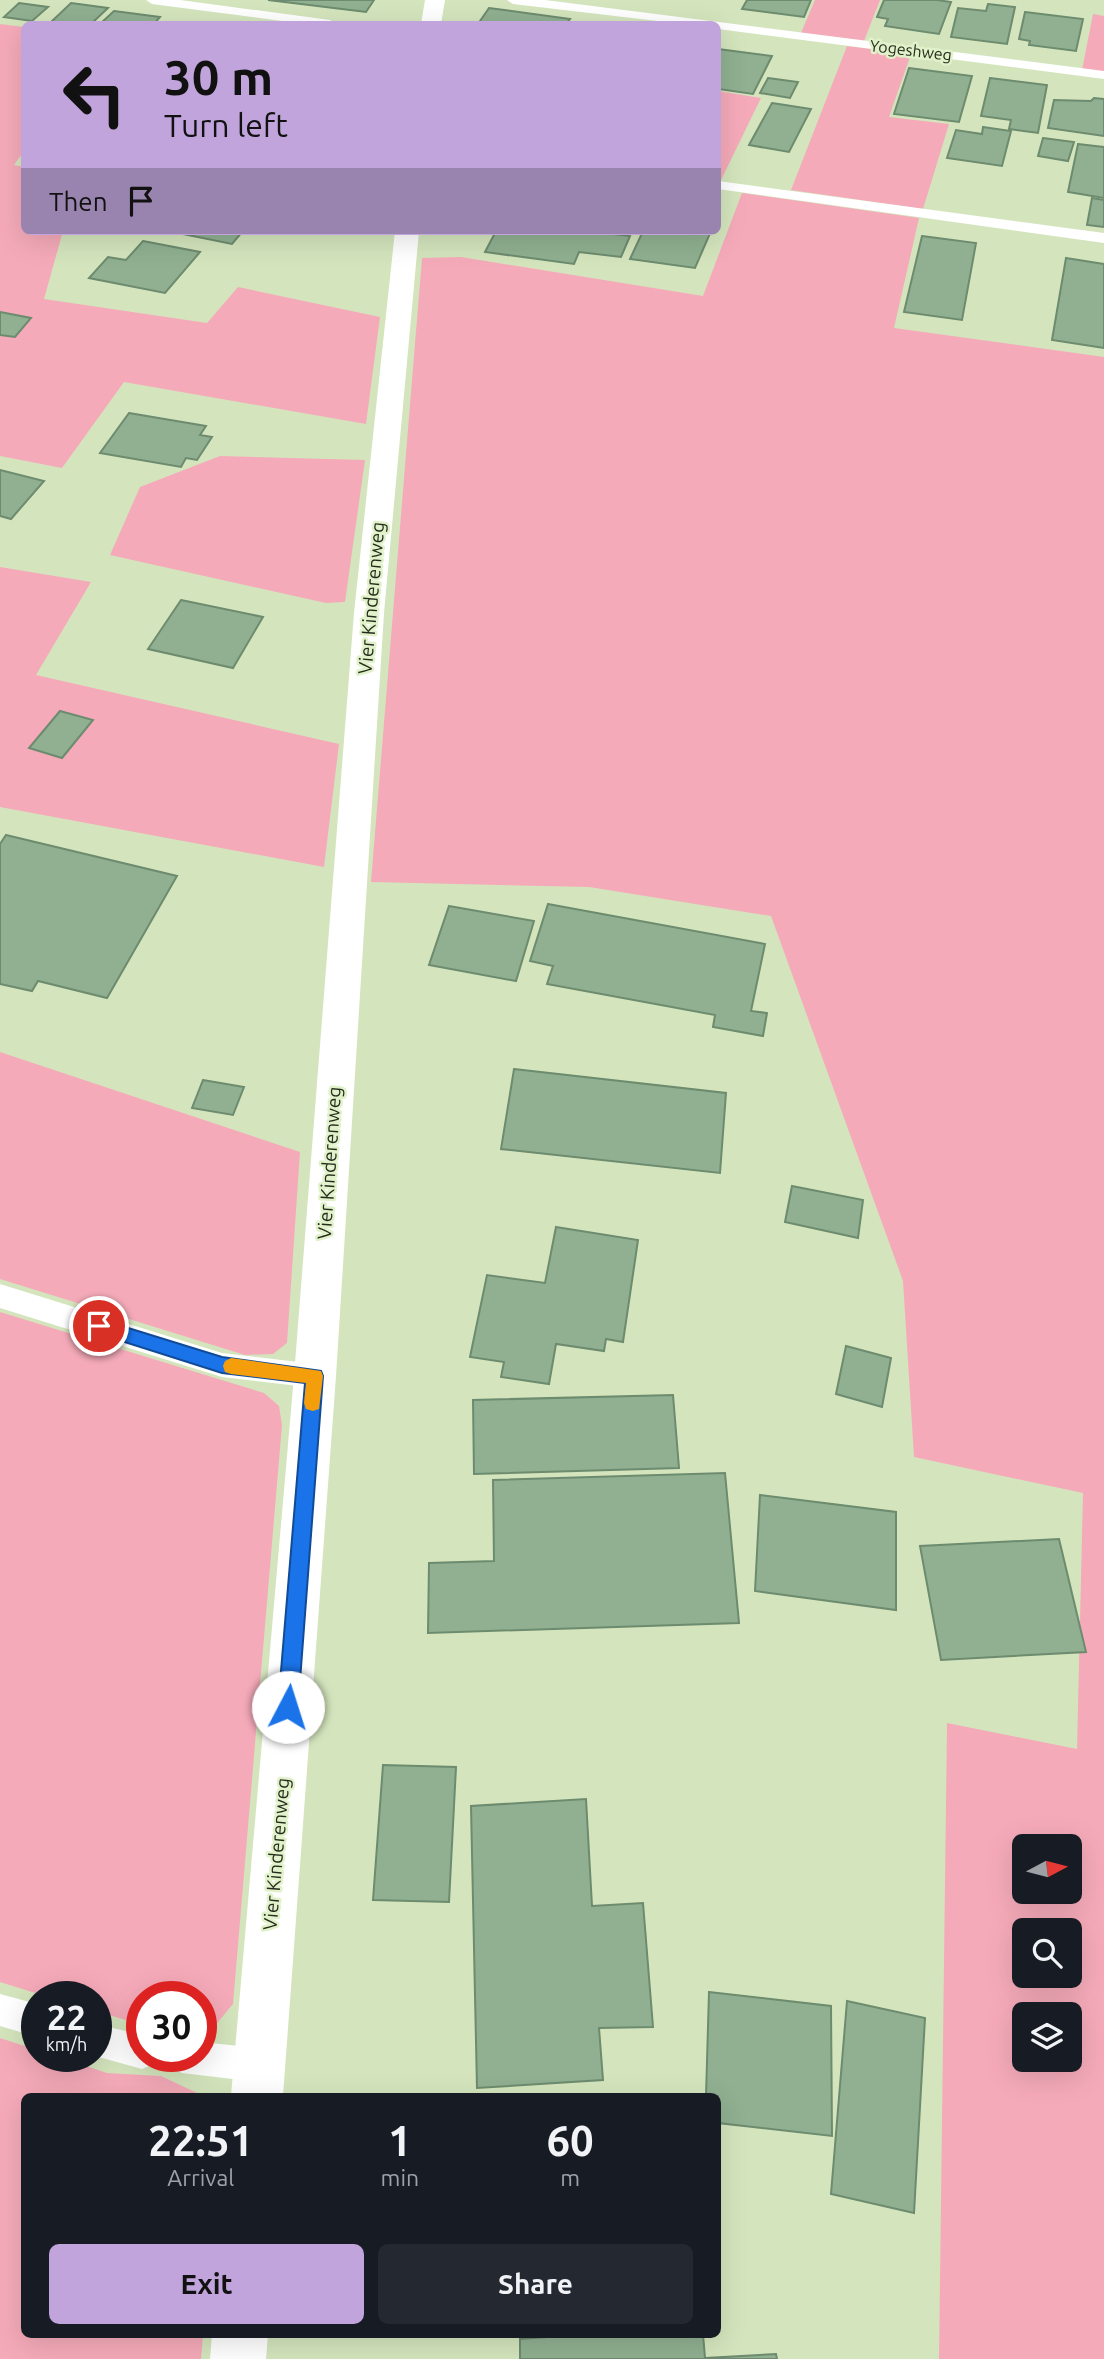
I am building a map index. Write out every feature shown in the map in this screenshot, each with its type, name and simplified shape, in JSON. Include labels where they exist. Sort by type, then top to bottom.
[{"type":"street","points":[[431,21],[435,0]]},
{"type":"street","name":"Vier Kinderenweg","points":[[258,2081],[315,1376],[369,613],[407,235]]},
{"type":"street","points":[[238,2359],[240,2338]]},
{"type":"lane","points":[[152,0],[308,21]]},
{"type":"lane","points":[[513,0],[686,21]]},
{"type":"lane","name":"Yogeshweg","points":[[721,25],[1104,75]]},
{"type":"lane","points":[[721,185],[1104,238]]},
{"type":"lane","points":[[0,1296],[222,1365],[315,1376]]},
{"type":"lane","points":[[0,2010],[21,2016]]},
{"type":"lane","points":[[217,2068],[258,2081]]},
{"type":"shaded area","points":[[815,0],[880,0],[864,41],[801,33]]},
{"type":"shaded area","points":[[1093,14],[1104,16],[1104,73],[1082,70]]},
{"type":"shaded area","points":[[0,24],[21,27],[21,155],[14,165],[21,166],[21,235],[62,235],[44,299],[207,323],[238,287],[380,317],[366,424],[124,382],[62,468],[0,456]]},
{"type":"shaded area","points":[[847,46],[911,54],[889,117],[949,124],[923,209],[791,190]]},
{"type":"shaded area","points":[[721,91],[761,98],[721,180]]},
{"type":"shaded area","points":[[742,193],[919,218],[894,328],[1104,357],[1104,2359],[939,2359],[947,1723],[1077,1749],[1083,1493],[914,1457],[903,1281],[771,916],[589,887],[371,882],[422,258],[461,257],[703,296]]},
{"type":"shaded area","points":[[220,456],[365,460],[345,602],[326,603],[110,555],[140,487]]},
{"type":"shaded area","points":[[0,567],[91,582],[36,675],[339,744],[324,867],[0,807]]},
{"type":"shaded area","points":[[0,1052],[300,1152],[287,1343],[273,1354],[245,1355],[0,1279]]},
{"type":"shaded area","points":[[0,1312],[264,1393],[279,1406],[282,1425],[233,2004],[217,2023],[217,1981],[126,1981],[126,2020],[112,2016],[112,1981],[21,1981],[21,1989],[0,1982]]},
{"type":"shaded area","points":[[0,2038],[21,2045],[21,2072],[104,2072],[161,2076],[197,2093],[21,2093],[21,2338],[203,2338],[201,2359],[0,2359]]},
{"type":"building","points":[[268,0],[374,0],[366,12]]},
{"type":"building","points":[[747,0],[811,0],[804,17],[742,9]]},
{"type":"building","points":[[884,0],[951,2],[939,34],[885,26],[888,19],[877,17]]},
{"type":"building","points":[[19,3],[48,7],[32,21],[4,17]]},
{"type":"building","points":[[71,3],[108,8],[94,21],[52,21]]},
{"type":"building","points":[[988,4],[1015,7],[1007,44],[951,37],[958,8],[986,11]]},
{"type":"building","points":[[489,8],[570,19],[568,21],[480,21]]},
{"type":"building","points":[[114,11],[160,17],[157,21],[103,21]]},
{"type":"building","points":[[1025,12],[1083,19],[1076,51],[1029,45],[1030,41],[1019,39]]},
{"type":"building","points":[[721,49],[772,56],[753,94],[721,89]]},
{"type":"building","points":[[909,68],[972,76],[959,122],[894,114]]},
{"type":"building","points":[[768,78],[798,82],[790,98],[760,93]]},
{"type":"building","points":[[990,78],[1047,85],[1038,133],[1009,129],[1011,120],[981,116]]},
{"type":"building","points":[[1094,98],[1104,99],[1104,136],[1048,128],[1054,100],[1091,101]]},
{"type":"building","points":[[772,103],[811,109],[789,152],[749,145]]},
{"type":"building","points":[[983,127],[1011,131],[1002,166],[947,158],[956,130],[982,134]]},
{"type":"building","points":[[1043,138],[1074,142],[1068,161],[1038,156]]},
{"type":"building","points":[[1078,144],[1104,147],[1104,198],[1068,192]]},
{"type":"building","points":[[1092,198],[1104,200],[1104,227],[1087,225]]},
{"type":"building","points":[[188,235],[240,235],[232,244]]},
{"type":"building","points":[[494,235],[630,236],[621,257],[579,252],[574,264],[485,252]]},
{"type":"building","points":[[641,235],[709,235],[695,268],[630,259]]},
{"type":"building","points":[[922,236],[976,243],[962,320],[904,312]]},
{"type":"building","points":[[143,241],[200,252],[165,293],[89,278],[108,257],[126,260]]},
{"type":"building","points":[[1066,258],[1104,264],[1104,348],[1052,340]]},
{"type":"building","points":[[0,312],[31,318],[15,337],[0,335]]},
{"type":"building","points":[[129,413],[206,426],[200,435],[212,437],[197,460],[186,458],[181,467],[100,453]]},
{"type":"building","points":[[0,470],[44,481],[11,519],[0,516]]},
{"type":"building","points":[[181,600],[263,617],[233,668],[148,649]]},
{"type":"building","points":[[60,711],[93,720],[62,758],[29,748]]},
{"type":"building","points":[[6,835],[177,876],[107,998],[38,981],[32,991],[0,984],[0,844]]},
{"type":"building","points":[[548,904],[765,944],[751,1011],[767,1013],[763,1036],[713,1027],[715,1015],[547,984],[553,966],[530,961]]},
{"type":"building","points":[[449,906],[534,921],[516,981],[429,965]]},
{"type":"building","points":[[514,1069],[726,1093],[720,1173],[501,1149]]},
{"type":"building","points":[[203,1080],[244,1087],[233,1115],[192,1108]]},
{"type":"building","points":[[792,1186],[863,1200],[858,1238],[785,1222]]},
{"type":"building","points":[[556,1227],[638,1240],[623,1342],[606,1339],[604,1351],[556,1344],[549,1384],[501,1377],[504,1362],[470,1357],[487,1275],[545,1283]]},
{"type":"building","points":[[846,1346],[891,1358],[882,1407],[836,1394]]},
{"type":"building","points":[[673,1395],[679,1468],[474,1474],[473,1400]]},
{"type":"building","points":[[725,1473],[739,1623],[428,1633],[429,1563],[494,1561],[493,1480]]},
{"type":"building","points":[[760,1495],[896,1512],[896,1610],[755,1591]]},
{"type":"building","points":[[1059,1539],[1086,1652],[941,1660],[920,1546]]},
{"type":"building","points":[[383,1765],[456,1767],[449,1902],[373,1900]]},
{"type":"building","points":[[586,1799],[592,1906],[643,1903],[653,2027],[599,2028],[603,2080],[477,2088],[471,1806]]},
{"type":"building","points":[[709,1992],[831,2006],[832,2136],[721,2123],[721,2093],[706,2093]]},
{"type":"building","points":[[847,2001],[925,2018],[914,2213],[831,2194]]},
{"type":"building","points":[[703,2338],[705,2358],[776,2354],[777,2359],[520,2359],[520,2339]]},
{"type":"slow traffic","points":[[231,1366],[315,1376],[313,1403]]},
{"type":"route","points":[[99,1326],[222,1365],[315,1376],[288,1707]]}]
